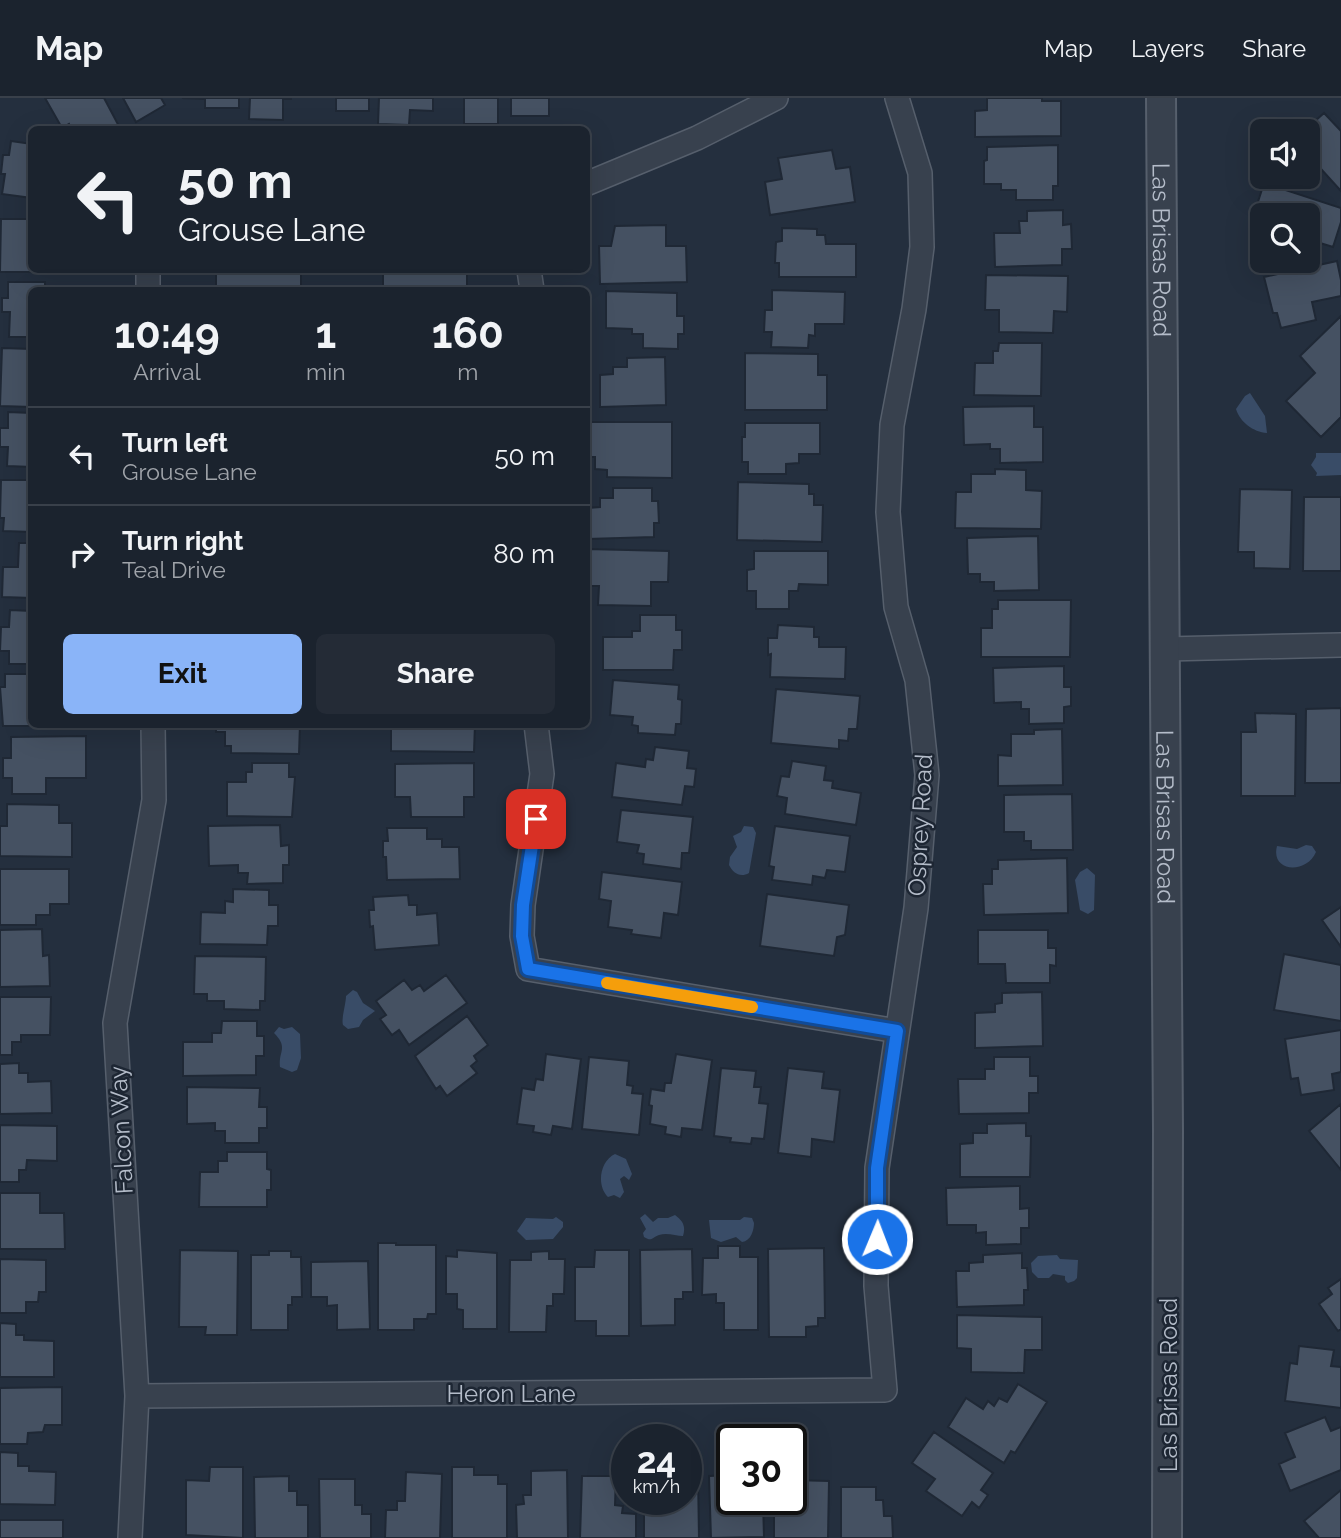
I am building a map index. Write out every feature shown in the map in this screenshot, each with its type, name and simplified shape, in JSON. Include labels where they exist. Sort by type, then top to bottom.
[{"type":"street","points":[[590,182],[697,138],[776,98]]},
{"type":"street","name":"Osprey Road","points":[[886,1390],[876,1286],[877,1168],[916,908],[927,775],[917,680],[896,607],[888,512],[892,425],[914,309],[922,247],[920,173],[897,98]]},
{"type":"street","name":"Las Brisas Road","points":[[1161,98],[1166,649],[1167,1538]]},
{"type":"street","points":[[1166,649],[1341,645]]},
{"type":"street","name":"Falcon Way","points":[[130,1538],[137,1396],[115,1023],[153,800],[153,728]]},
{"type":"street","points":[[536,728],[542,774],[523,905],[522,936],[528,969],[897,1031]]},
{"type":"street","name":"Heron Lane","points":[[137,1396],[886,1390]]},
{"type":"water","points":[[1250,393],[1265,416],[1267,433],[1252,428],[1238,414],[1236,409]]},
{"type":"water","points":[[1316,453],[1341,453],[1341,475],[1316,476],[1317,473],[1311,465]]},
{"type":"water","points":[[744,826],[753,827],[756,833],[749,873],[740,875],[729,865],[730,857],[737,847],[733,836],[741,832]]},
{"type":"water","points":[[1306,845],[1312,846],[1316,852],[1305,864],[1298,867],[1284,866],[1276,855],[1277,846],[1297,849]]},
{"type":"water","points":[[1087,868],[1095,875],[1094,910],[1088,914],[1080,910],[1075,880],[1080,872]]},
{"type":"water","points":[[353,990],[363,1003],[375,1011],[363,1020],[359,1027],[348,1029],[343,1025],[343,1015],[346,996]]},
{"type":"water","points":[[279,1027],[292,1027],[300,1034],[301,1058],[297,1070],[292,1072],[280,1067],[282,1046],[274,1033]]},
{"type":"water","points":[[615,1154],[626,1159],[632,1174],[629,1180],[624,1176],[620,1179],[624,1192],[620,1198],[614,1195],[608,1197],[601,1180],[606,1162]]},
{"type":"water","points":[[645,1214],[653,1222],[658,1218],[675,1215],[683,1224],[683,1236],[665,1234],[650,1239],[644,1237],[646,1229],[640,1218]]},
{"type":"water","points":[[556,1217],[563,1222],[563,1227],[553,1239],[526,1240],[517,1231],[526,1218]]},
{"type":"water","points":[[744,1217],[752,1218],[754,1223],[748,1240],[742,1242],[736,1237],[721,1242],[711,1238],[709,1220],[740,1220]]},
{"type":"water","points":[[1057,1255],[1060,1259],[1078,1260],[1077,1278],[1074,1281],[1068,1283],[1065,1276],[1053,1274],[1049,1278],[1038,1278],[1032,1272],[1031,1263],[1038,1256]]},
{"type":"building","points":[[45,98],[104,98],[119,126],[69,124],[61,126]]},
{"type":"building","points":[[123,98],[161,98],[165,105],[136,122]]},
{"type":"building","points":[[182,98],[239,98],[239,108],[205,108],[205,99]]},
{"type":"building","points":[[250,98],[291,99],[283,99],[283,120],[249,119]]},
{"type":"building","points":[[336,98],[369,98],[369,111],[336,111]]},
{"type":"building","points":[[379,98],[433,98],[433,111],[410,110],[409,125],[378,124]]},
{"type":"building","points":[[464,98],[498,98],[498,124],[464,124]]},
{"type":"building","points":[[511,98],[549,98],[549,116],[511,116]]},
{"type":"building","points":[[987,98],[1042,98],[1042,101],[1061,101],[1061,136],[975,137],[975,111],[987,110]]},
{"type":"building","points":[[1324,113],[1341,131],[1341,191],[1320,170],[1320,119],[1317,119]]},
{"type":"building","points":[[11,141],[28,143],[28,197],[2,194],[5,174],[1,174],[3,155],[9,155]]},
{"type":"building","points":[[1058,145],[1058,186],[1053,186],[1053,200],[1016,200],[1016,190],[1001,190],[1001,184],[984,184],[987,147]]},
{"type":"building","points":[[832,150],[836,169],[850,167],[855,202],[770,215],[765,182],[782,179],[778,158]]},
{"type":"building","points":[[1262,189],[1282,189],[1341,208],[1341,222],[1333,247],[1320,243],[1320,203],[1258,203]]},
{"type":"building","points":[[1063,210],[1063,225],[1071,224],[1072,249],[1062,249],[1062,265],[995,267],[994,233],[1020,233],[1019,221],[1027,221],[1027,211]]},
{"type":"building","points":[[1,219],[28,219],[28,272],[0,272]]},
{"type":"building","points":[[666,225],[666,246],[686,246],[687,282],[600,284],[599,246],[611,246],[615,226]]},
{"type":"building","points":[[782,228],[817,229],[817,235],[825,235],[826,244],[856,244],[856,277],[779,277],[779,263],[775,263],[776,242],[782,241]]},
{"type":"building","points":[[1337,261],[1341,296],[1312,302],[1316,320],[1281,328],[1277,313],[1273,313],[1264,277],[1282,273],[1320,273],[1320,265]]},
{"type":"building","points":[[216,273],[301,273],[301,287],[216,287]]},
{"type":"building","points":[[383,273],[467,273],[467,287],[383,287]]},
{"type":"building","points":[[986,275],[1068,276],[1067,312],[1054,311],[1053,333],[999,332],[999,310],[985,310]]},
{"type":"building","points":[[8,282],[45,282],[45,287],[28,287],[28,337],[9,337],[10,312],[2,312],[2,298],[8,298]]},
{"type":"building","points":[[772,290],[845,292],[844,324],[815,324],[815,336],[809,335],[808,348],[771,347],[772,332],[764,332],[765,310],[772,310]]},
{"type":"building","points":[[606,291],[677,293],[677,316],[684,316],[684,334],[678,334],[678,349],[643,348],[643,334],[632,334],[632,329],[606,328]]},
{"type":"building","points":[[1341,316],[1341,417],[1321,437],[1286,401],[1315,373],[1300,356]]},
{"type":"building","points":[[999,343],[1042,343],[1041,396],[974,395],[975,363],[993,363],[993,351],[998,351]]},
{"type":"building","points":[[2,348],[28,349],[28,407],[0,406]]},
{"type":"building","points":[[745,353],[818,354],[818,375],[827,375],[827,410],[745,410]]},
{"type":"building","points":[[665,357],[666,405],[600,407],[600,375],[613,374],[613,367],[627,367],[627,358]]},
{"type":"building","points":[[1034,406],[1034,427],[1043,427],[1043,462],[1000,463],[1000,449],[990,449],[990,444],[964,445],[963,407]]},
{"type":"building","points":[[8,412],[28,413],[28,467],[7,466],[8,447],[0,447],[0,428],[8,428]]},
{"type":"building","points":[[590,422],[672,422],[672,478],[607,477],[607,470],[595,469],[595,457],[590,457]]},
{"type":"building","points":[[745,423],[820,423],[820,454],[799,454],[799,463],[786,464],[786,474],[748,474],[748,462],[742,462]]},
{"type":"building","points":[[995,469],[1026,470],[1026,490],[1042,491],[1041,529],[955,528],[956,492],[971,492],[971,474],[995,474]]},
{"type":"building","points":[[1,480],[28,480],[28,532],[3,531],[4,518],[0,518]]},
{"type":"building","points":[[738,482],[809,484],[809,494],[814,494],[814,505],[823,505],[822,542],[737,540]]},
{"type":"building","points":[[613,488],[652,488],[652,501],[658,501],[659,523],[654,523],[654,537],[590,539],[590,508],[600,507],[600,498],[613,498]]},
{"type":"building","points":[[1240,489],[1292,490],[1290,569],[1254,568],[1254,552],[1238,552]]},
{"type":"building","points":[[1304,497],[1341,497],[1341,571],[1303,571]]},
{"type":"building","points":[[1038,536],[1039,590],[994,591],[994,582],[980,582],[980,574],[968,574],[967,538]]},
{"type":"building","points":[[19,543],[28,543],[28,598],[2,597],[3,567],[18,567]]},
{"type":"building","points":[[590,549],[669,551],[668,582],[651,582],[651,606],[598,605],[599,586],[590,586]]},
{"type":"building","points":[[754,551],[828,551],[828,585],[799,584],[798,591],[789,591],[789,609],[756,609],[756,591],[747,591],[747,570],[754,569]]},
{"type":"building","points":[[998,600],[1071,600],[1070,657],[981,657],[981,628],[992,628],[992,609],[998,609]]},
{"type":"building","points":[[10,610],[28,611],[28,664],[9,664],[9,651],[0,651],[1,627],[9,627]]},
{"type":"building","points":[[640,615],[676,615],[676,630],[682,630],[682,650],[674,650],[673,670],[603,670],[603,637],[632,637],[632,631],[640,631]]},
{"type":"building","points":[[778,625],[814,627],[814,637],[819,637],[819,647],[846,647],[845,679],[770,677],[771,654],[768,655],[768,638],[777,638]]},
{"type":"building","points":[[1064,666],[1064,687],[1071,687],[1071,706],[1064,707],[1064,723],[1029,724],[1029,709],[1021,709],[1021,702],[994,703],[993,668]]},
{"type":"building","points":[[5,674],[28,674],[28,726],[3,726],[0,687],[5,687]]},
{"type":"building","points":[[613,680],[679,685],[678,699],[682,700],[681,724],[676,724],[675,735],[638,733],[638,726],[632,725],[633,717],[610,715]]},
{"type":"building","points":[[776,689],[860,696],[857,729],[849,729],[848,741],[839,740],[839,749],[771,743]]},
{"type":"building","points":[[1341,708],[1341,783],[1305,783],[1306,709]]},
{"type":"building","points":[[1255,713],[1296,714],[1295,796],[1241,796],[1241,732],[1256,732]]},
{"type":"building","points":[[216,728],[300,728],[299,754],[231,753],[231,746],[225,746],[225,732],[216,732]]},
{"type":"building","points":[[391,728],[475,728],[474,752],[391,751]]},
{"type":"building","points":[[1062,729],[1063,785],[998,786],[998,755],[1011,756],[1011,734],[1034,734],[1034,730]]},
{"type":"building","points":[[86,736],[86,778],[46,778],[46,794],[12,794],[12,778],[3,778],[3,758],[11,758],[11,737]]},
{"type":"building","points":[[655,747],[689,751],[687,768],[696,769],[694,787],[685,786],[682,805],[612,797],[616,763],[645,767],[646,759],[653,760]]},
{"type":"building","points":[[792,761],[826,766],[824,780],[833,781],[832,788],[861,793],[856,825],[785,814],[787,798],[777,796],[781,776],[789,777]]},
{"type":"building","points":[[252,763],[289,763],[289,777],[295,777],[292,817],[227,816],[227,782],[246,782],[246,772],[252,772]]},
{"type":"building","points":[[474,763],[474,797],[464,797],[464,817],[411,817],[410,797],[395,797],[395,764]]},
{"type":"building","points":[[1072,794],[1073,850],[1031,850],[1031,841],[1024,841],[1024,832],[1004,832],[1004,795]]},
{"type":"building","points":[[7,804],[59,805],[59,823],[72,823],[72,857],[0,856],[0,826],[7,826]]},
{"type":"building","points":[[621,810],[693,817],[689,853],[682,853],[681,869],[643,864],[644,854],[637,853],[639,845],[617,842]]},
{"type":"building","points":[[280,825],[281,846],[289,845],[289,865],[283,865],[283,883],[247,884],[248,873],[238,873],[238,865],[209,866],[208,826]]},
{"type":"building","points":[[775,826],[850,836],[845,872],[827,870],[825,878],[813,876],[812,885],[772,880],[774,867],[769,866]]},
{"type":"building","points":[[387,828],[427,828],[427,839],[442,839],[442,847],[459,847],[460,879],[387,880],[383,841],[388,841]]},
{"type":"building","points":[[1067,858],[1068,913],[984,915],[983,884],[992,884],[992,869],[998,869],[998,860]]},
{"type":"building","points":[[0,869],[69,869],[69,904],[50,904],[50,915],[36,915],[36,925],[0,925]]},
{"type":"building","points":[[602,872],[682,882],[678,915],[664,913],[661,938],[631,934],[632,930],[608,927],[611,901],[599,899]]},
{"type":"building","points":[[233,889],[269,890],[269,905],[278,905],[278,926],[268,926],[267,945],[200,944],[201,912],[225,913],[225,901],[233,902]]},
{"type":"building","points":[[767,894],[849,905],[845,935],[837,937],[834,956],[760,946]]},
{"type":"building","points":[[408,895],[409,905],[417,905],[417,915],[437,913],[439,945],[375,950],[369,910],[374,910],[373,897]]},
{"type":"building","points":[[1341,907],[1341,947],[1322,920]]},
{"type":"building","points":[[42,929],[43,956],[49,955],[50,986],[0,987],[0,930]]},
{"type":"building","points":[[978,930],[1048,930],[1048,948],[1056,948],[1056,966],[1050,965],[1050,983],[1006,983],[1005,964],[978,964]]},
{"type":"building","points":[[1284,954],[1341,965],[1341,1021],[1274,1010]]},
{"type":"building","points":[[195,956],[266,957],[265,1001],[260,1001],[260,1010],[224,1009],[224,1001],[207,1001],[207,994],[194,994]]},
{"type":"building","points":[[446,975],[467,1003],[409,1045],[399,1030],[392,1035],[380,1019],[386,1015],[376,1001],[404,980],[412,990],[420,985],[424,991]]},
{"type":"building","points":[[1042,992],[1043,1046],[975,1048],[975,1013],[995,1012],[995,1004],[1002,1003],[1002,993]]},
{"type":"building","points":[[0,997],[51,997],[50,1035],[21,1035],[21,1042],[12,1042],[12,1055],[0,1055]]},
{"type":"building","points":[[467,1016],[488,1045],[474,1056],[477,1061],[471,1066],[477,1073],[447,1096],[440,1086],[436,1089],[415,1056]]},
{"type":"building","points":[[222,1021],[257,1021],[257,1036],[264,1036],[264,1056],[256,1056],[256,1075],[183,1076],[183,1042],[212,1042],[212,1033],[221,1033]]},
{"type":"building","points":[[1341,1030],[1341,1072],[1332,1074],[1334,1090],[1301,1095],[1298,1078],[1291,1079],[1285,1039]]},
{"type":"building","points":[[546,1054],[581,1059],[572,1129],[553,1126],[551,1135],[533,1132],[534,1126],[517,1124],[522,1088],[534,1090],[536,1079],[543,1080]]},
{"type":"building","points":[[676,1054],[712,1060],[702,1130],[682,1128],[681,1137],[665,1134],[666,1127],[650,1124],[651,1089],[664,1091],[665,1083],[671,1083]]},
{"type":"building","points":[[589,1057],[629,1061],[627,1085],[633,1086],[632,1093],[643,1094],[639,1135],[582,1129]]},
{"type":"building","points":[[994,1057],[1030,1057],[1030,1076],[1038,1076],[1038,1093],[1029,1093],[1029,1113],[959,1114],[958,1079],[985,1079],[985,1069],[994,1069]]},
{"type":"building","points":[[19,1063],[19,1073],[28,1073],[28,1082],[51,1081],[52,1113],[0,1114],[0,1064]]},
{"type":"building","points":[[721,1068],[756,1071],[754,1087],[761,1087],[759,1103],[768,1104],[764,1139],[752,1138],[751,1144],[730,1142],[731,1138],[714,1136]]},
{"type":"building","points":[[788,1068],[824,1072],[822,1088],[840,1090],[834,1142],[812,1139],[811,1157],[778,1153]]},
{"type":"building","points":[[187,1087],[260,1088],[259,1107],[267,1107],[267,1128],[259,1128],[259,1143],[225,1143],[225,1131],[215,1131],[215,1123],[187,1124]]},
{"type":"building","points":[[1341,1104],[1341,1170],[1309,1131]]},
{"type":"building","points":[[1026,1123],[1026,1136],[1031,1136],[1030,1177],[960,1177],[960,1144],[973,1143],[973,1133],[987,1133],[987,1124]]},
{"type":"building","points":[[0,1125],[57,1126],[57,1161],[27,1160],[26,1170],[19,1170],[19,1182],[0,1182]]},
{"type":"building","points":[[227,1152],[267,1152],[271,1190],[267,1190],[267,1207],[199,1207],[200,1172],[218,1172],[218,1161],[227,1161]]},
{"type":"building","points":[[1020,1186],[1020,1209],[1029,1208],[1029,1228],[1021,1228],[1021,1244],[986,1245],[986,1232],[976,1233],[976,1225],[947,1225],[946,1188]]},
{"type":"building","points":[[0,1193],[40,1193],[40,1213],[64,1213],[65,1249],[0,1249]]},
{"type":"building","points":[[378,1243],[436,1245],[436,1314],[428,1314],[427,1319],[414,1319],[414,1330],[378,1330]]},
{"type":"building","points":[[718,1246],[740,1246],[740,1257],[758,1257],[758,1330],[724,1330],[724,1303],[716,1303],[716,1294],[702,1295],[703,1258],[718,1258]]},
{"type":"building","points":[[824,1248],[825,1318],[818,1318],[818,1326],[806,1327],[806,1337],[769,1337],[768,1249]]},
{"type":"building","points":[[692,1249],[693,1292],[683,1292],[683,1299],[675,1299],[675,1325],[641,1326],[640,1250]]},
{"type":"building","points":[[180,1250],[238,1251],[237,1335],[205,1335],[206,1327],[179,1327]]},
{"type":"building","points":[[457,1250],[497,1253],[497,1329],[463,1329],[463,1310],[457,1309],[457,1294],[446,1294],[446,1256],[457,1257]]},
{"type":"building","points":[[595,1250],[629,1250],[629,1336],[596,1336],[596,1321],[575,1321],[575,1267],[594,1267]]},
{"type":"building","points":[[269,1251],[291,1251],[291,1257],[301,1257],[302,1297],[292,1297],[292,1305],[288,1305],[288,1330],[251,1330],[251,1255],[269,1255]]},
{"type":"building","points":[[549,1251],[549,1259],[565,1259],[564,1294],[553,1294],[553,1306],[547,1306],[546,1332],[509,1332],[510,1260],[531,1260],[531,1252]]},
{"type":"building","points":[[1022,1253],[1022,1268],[1027,1268],[1028,1290],[1024,1290],[1024,1305],[957,1307],[956,1271],[969,1271],[969,1263],[983,1262],[983,1255]]},
{"type":"building","points":[[0,1259],[46,1260],[46,1292],[39,1292],[38,1302],[26,1302],[26,1313],[0,1313]]},
{"type":"building","points":[[368,1261],[370,1329],[337,1330],[337,1305],[327,1306],[327,1297],[311,1297],[311,1262]]},
{"type":"building","points":[[1341,1279],[1341,1329],[1338,1331],[1319,1304],[1332,1294],[1328,1288]]},
{"type":"building","points":[[957,1315],[1042,1317],[1042,1350],[1025,1350],[1024,1373],[971,1372],[971,1349],[957,1348]]},
{"type":"building","points":[[0,1323],[16,1324],[16,1335],[24,1335],[24,1340],[54,1341],[54,1377],[0,1377]]},
{"type":"building","points":[[1299,1346],[1334,1350],[1331,1366],[1341,1367],[1341,1408],[1285,1401],[1290,1363],[1297,1364]]},
{"type":"building","points":[[1018,1384],[1047,1402],[1015,1453],[1011,1451],[1004,1463],[948,1427],[966,1398],[983,1409],[988,1401],[994,1406],[999,1398],[1007,1402]]},
{"type":"building","points":[[62,1387],[62,1425],[45,1425],[43,1432],[28,1433],[27,1444],[0,1444],[0,1388]]},
{"type":"building","points":[[1325,1417],[1331,1431],[1341,1427],[1341,1470],[1290,1491],[1279,1464],[1295,1457],[1285,1433]]},
{"type":"building","points":[[934,1432],[993,1473],[981,1490],[988,1495],[979,1508],[972,1502],[962,1516],[926,1491],[935,1479],[912,1463]]},
{"type":"building","points":[[0,1452],[18,1453],[18,1466],[29,1466],[29,1471],[56,1472],[55,1505],[0,1504]]},
{"type":"building","points":[[210,1467],[243,1467],[243,1538],[186,1535],[186,1480],[209,1481]]},
{"type":"building","points":[[452,1467],[474,1467],[474,1475],[498,1475],[498,1484],[507,1484],[507,1538],[452,1538]]},
{"type":"building","points":[[567,1470],[568,1538],[517,1538],[516,1505],[524,1504],[523,1495],[531,1495],[531,1471]]},
{"type":"building","points":[[406,1472],[442,1474],[440,1538],[385,1538],[386,1510],[397,1510],[397,1501],[405,1501]]},
{"type":"building","points":[[289,1476],[289,1491],[297,1491],[297,1505],[308,1505],[308,1538],[255,1538],[254,1477]]},
{"type":"building","points":[[582,1476],[611,1476],[611,1515],[636,1515],[636,1538],[580,1538]]},
{"type":"building","points":[[709,1476],[716,1476],[716,1515],[763,1515],[764,1537],[711,1538]]},
{"type":"building","points":[[319,1479],[355,1479],[355,1505],[362,1505],[362,1514],[371,1514],[371,1538],[320,1538]]},
{"type":"building","points":[[807,1480],[829,1481],[828,1538],[774,1538],[774,1515],[807,1515]]},
{"type":"building","points":[[841,1487],[876,1487],[876,1500],[883,1500],[884,1516],[892,1516],[893,1538],[841,1538]]},
{"type":"building","points":[[1341,1490],[1341,1538],[1319,1538],[1304,1521]]},
{"type":"building","points":[[644,1515],[699,1515],[699,1538],[644,1538]]},
{"type":"building","points":[[0,1520],[63,1520],[63,1538],[0,1538]]},
{"type":"slow traffic","points":[[607,983],[752,1007]]},
{"type":"route","points":[[536,819],[523,905],[522,936],[528,969],[897,1031],[877,1168],[877,1239]]}]
